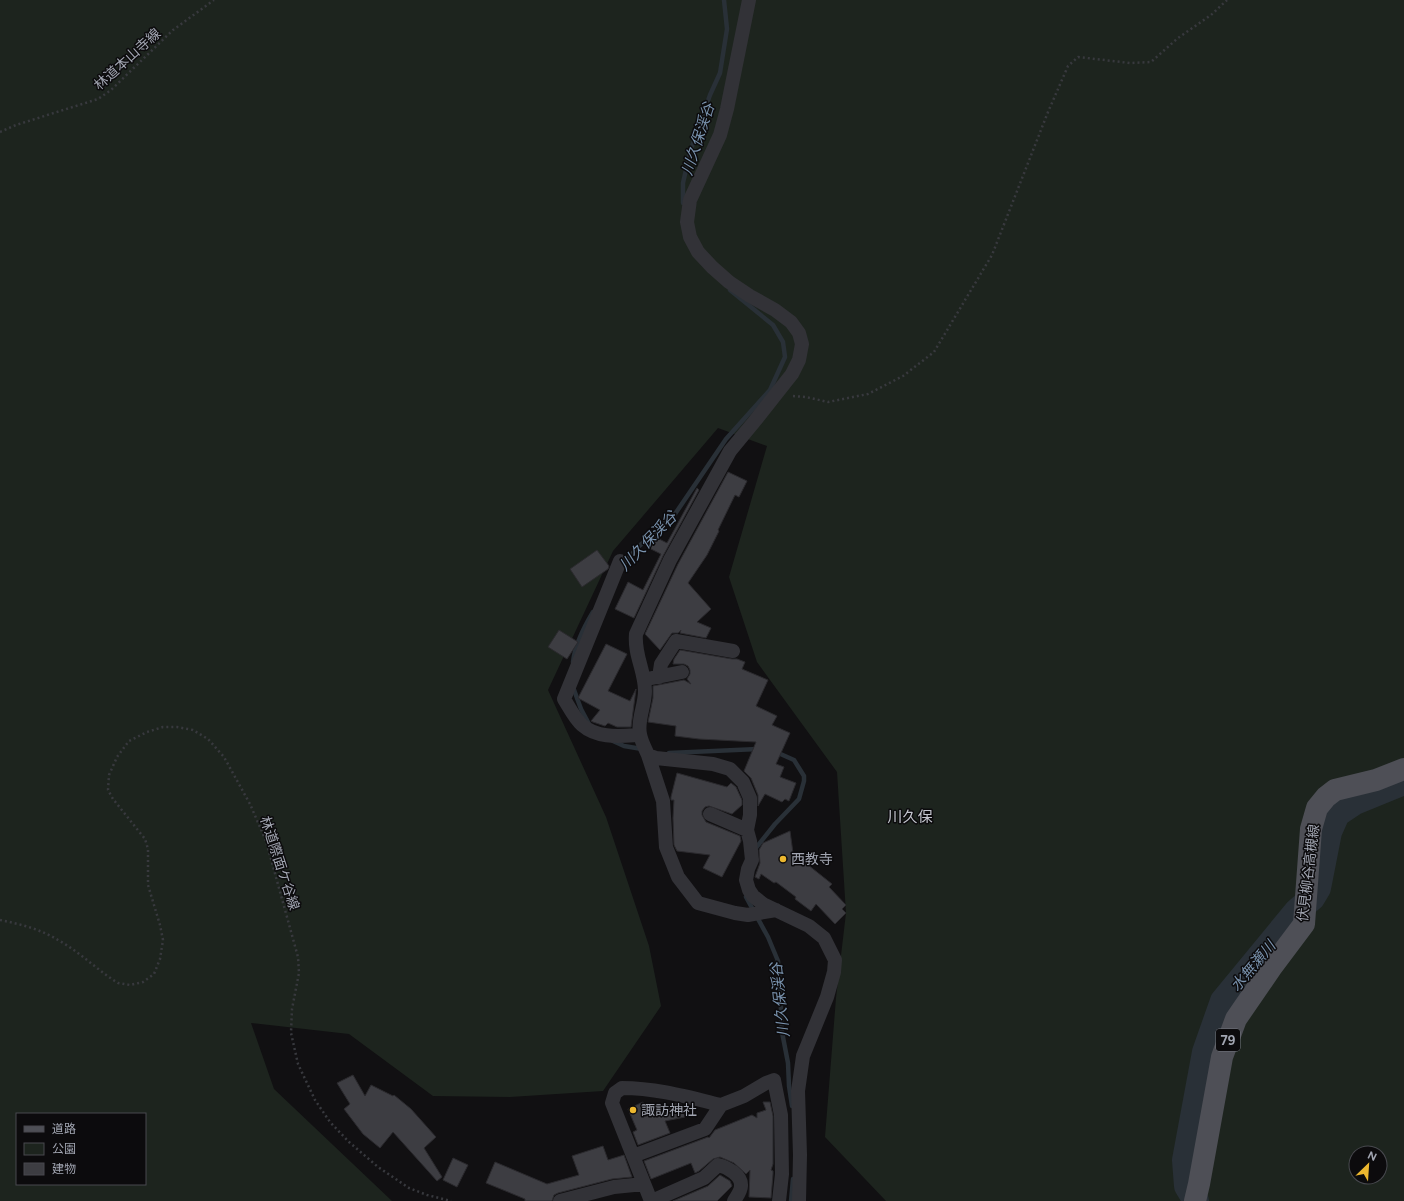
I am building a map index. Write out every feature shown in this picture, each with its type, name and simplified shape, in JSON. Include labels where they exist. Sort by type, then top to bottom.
[{"type":"main road","name":"伏見柳谷高槻線","points":[[1197,1193],[1222,1057],[1236,1018],[1304,924],[1311,829],[1317,808],[1326,797],[1335,790],[1376,780],[1404,769]]},
{"type":"street","points":[[749,0],[727,109],[720,135],[690,200],[687,222],[690,237],[698,252],[729,282],[775,310],[790,322],[799,333],[802,344],[799,360],[792,374],[730,451],[670,560],[636,634],[635,645],[644,680],[645,692],[640,722],[640,734],[663,801],[666,846],[678,877],[698,903],[748,915],[776,910]]},
{"type":"street","points":[[620,561],[564,699],[581,725],[596,734],[621,736],[640,734]]},
{"type":"street","points":[[659,677],[661,664],[676,641],[733,651]]},
{"type":"street","points":[[644,680],[682,672]]},
{"type":"street","points":[[648,755],[656,758],[713,764],[730,769],[743,782],[750,798],[750,815],[747,830],[752,860],[746,880],[749,890],[753,896],[763,904],[809,926],[824,938],[835,960],[834,972],[827,997],[803,1056],[798,1091],[800,1173],[799,1201]]},
{"type":"street","points":[[710,814],[747,830]]},
{"type":"street","points":[[633,1156],[705,1129],[721,1105],[744,1096],[774,1080],[781,1115],[782,1174],[779,1201]]},
{"type":"street","points":[[721,1105],[669,1092],[622,1088],[615,1093],[612,1103],[652,1201],[704,1178],[718,1165],[724,1166],[739,1177],[741,1185],[739,1193],[734,1201]]},
{"type":"street","points":[[782,1174],[800,1173]]},
{"type":"street","points":[[560,1201],[614,1187],[644,1184]]},
{"type":"path","name":"林道本山寺線","points":[[0,132],[16,125],[98,99],[111,90],[173,30],[214,0]]},
{"type":"path","points":[[806,397],[828,402],[868,394],[903,376],[934,352],[992,255],[1048,112],[1068,66],[1078,56],[1130,63],[1151,62],[1178,38],[1211,15],[1227,0]]},
{"type":"path","name":"林道際面ケ谷線","points":[[0,920],[20,924],[38,930],[58,940],[118,983],[130,985],[143,982],[154,974],[160,958],[163,940],[148,885],[148,849],[145,839],[113,799],[108,790],[109,775],[117,757],[129,741],[147,732],[163,728],[177,727],[193,730],[208,739],[224,757],[250,804],[266,841],[298,957],[299,973],[292,1009],[291,1033],[298,1064],[315,1100],[330,1122],[349,1142],[378,1167],[409,1188],[427,1195],[451,1201]]},
{"type":"green space","points":[[0,0],[1404,0],[1404,1201],[886,1201],[825,1137],[836,998],[846,913],[837,772],[757,662],[729,577],[767,446],[718,428],[613,551],[548,690],[606,817],[649,946],[661,1006],[603,1091],[510,1097],[433,1096],[349,1034],[251,1023],[274,1089],[392,1201],[0,1201]]},
{"type":"building","points":[[728,472],[747,481],[739,497],[735,495],[707,555],[688,583],[711,609],[697,622],[711,628],[706,638],[680,633],[681,630],[678,633],[672,633],[660,650],[645,634],[678,564]]},
{"type":"building","points":[[697,488],[699,490],[663,556],[634,618],[615,609],[628,582],[643,590],[661,554],[649,548],[655,537],[667,543]]},
{"type":"building","points":[[597,550],[609,566],[608,569],[582,587],[570,569]]},
{"type":"building","points":[[559,630],[578,642],[567,659],[548,647]]},
{"type":"building","points":[[606,644],[627,654],[608,691],[630,701],[636,689],[631,727],[617,727],[608,723],[605,726],[591,721],[600,710],[578,698]]},
{"type":"building","points":[[680,650],[737,659],[745,662],[742,669],[768,680],[756,706],[777,716],[772,725],[790,733],[776,764],[784,767],[780,777],[796,783],[789,801],[785,799],[782,802],[765,794],[758,806],[758,795],[751,778],[744,771],[756,742],[699,739],[675,736],[676,726],[648,722],[653,698],[653,686],[684,680],[691,684],[687,679],[690,674],[688,666],[684,664],[673,664],[674,659]]},
{"type":"building","points":[[677,773],[727,787],[731,783],[736,787],[742,800],[742,805],[732,814],[709,806],[705,807],[702,811],[702,815],[706,822],[740,836],[741,841],[722,877],[703,868],[710,855],[677,851],[674,845],[674,800],[671,800],[671,797]]},
{"type":"building","points":[[790,831],[793,853],[832,884],[829,887],[846,905],[842,909],[846,913],[835,924],[816,904],[811,911],[795,899],[796,897],[776,882],[774,883],[761,874],[759,879],[755,877],[760,863],[759,850],[763,843]]},
{"type":"building","points":[[353,1075],[365,1096],[371,1085],[393,1096],[394,1095],[411,1109],[436,1137],[424,1148],[442,1177],[437,1181],[393,1132],[380,1148],[363,1134],[344,1109],[350,1104],[337,1083]]},
{"type":"building","points":[[643,1102],[648,1113],[678,1103],[681,1104],[685,1117],[665,1121],[670,1133],[638,1145],[633,1132],[637,1130],[628,1109]]},
{"type":"building","points":[[763,1102],[770,1102],[773,1116],[773,1164],[771,1170],[773,1171],[773,1174],[771,1198],[749,1197],[750,1170],[746,1174],[734,1163],[720,1157],[713,1159],[695,1173],[691,1163],[651,1179],[644,1161],[708,1137],[709,1138],[715,1130],[752,1115],[757,1118],[757,1113],[766,1110]]},
{"type":"building","points":[[603,1146],[608,1160],[624,1155],[632,1177],[612,1179],[558,1193],[554,1195],[552,1201],[525,1201],[525,1199],[486,1183],[495,1162],[547,1184],[579,1175],[572,1156]]},
{"type":"building","points":[[453,1158],[468,1165],[457,1187],[443,1180]]},
{"type":"building","points":[[720,1175],[730,1181],[732,1186],[717,1201],[673,1201],[708,1186]]},
{"type":"waterway","name":"川久保渓谷","points":[[683,203],[683,183],[690,152],[710,95],[720,73],[727,29],[724,0]]},
{"type":"waterway","name":"川久保渓谷","points":[[623,565],[637,548],[675,514],[726,439],[770,390],[785,357],[783,342],[773,325],[730,290]]},
{"type":"waterway","name":"川久保渓谷","points":[[573,662],[578,642],[593,612]]},
{"type":"waterway","name":"川久保渓谷","points":[[573,687],[581,709],[589,724]]},
{"type":"waterway","name":"川久保渓谷","points":[[613,741],[624,746],[642,749]]},
{"type":"waterway","name":"川久保渓谷","points":[[669,753],[758,749]]},
{"type":"waterway","name":"川久保渓谷","points":[[755,849],[775,824],[799,799],[804,781],[804,776],[794,760],[776,752]]},
{"type":"waterway","name":"水無瀬川","points":[[1196,1201],[1187,1186],[1185,1160],[1205,1052],[1223,1001],[1297,911],[1312,898],[1318,888],[1329,832],[1337,814],[1355,802],[1404,782]]},
{"type":"waterway","name":"川久保渓谷","points":[[746,897],[768,937],[778,961],[782,1032],[788,1063],[792,1106]]},
{"type":"waterway","name":"川久保渓谷","points":[[791,1201],[793,1179]]},
{"type":"place","name":"西教寺","points":[[783,859]]},
{"type":"place","name":"諏訪神社","points":[[633,1110]]},
{"type":"district","name":"川久保","points":[[910,817]]}]
